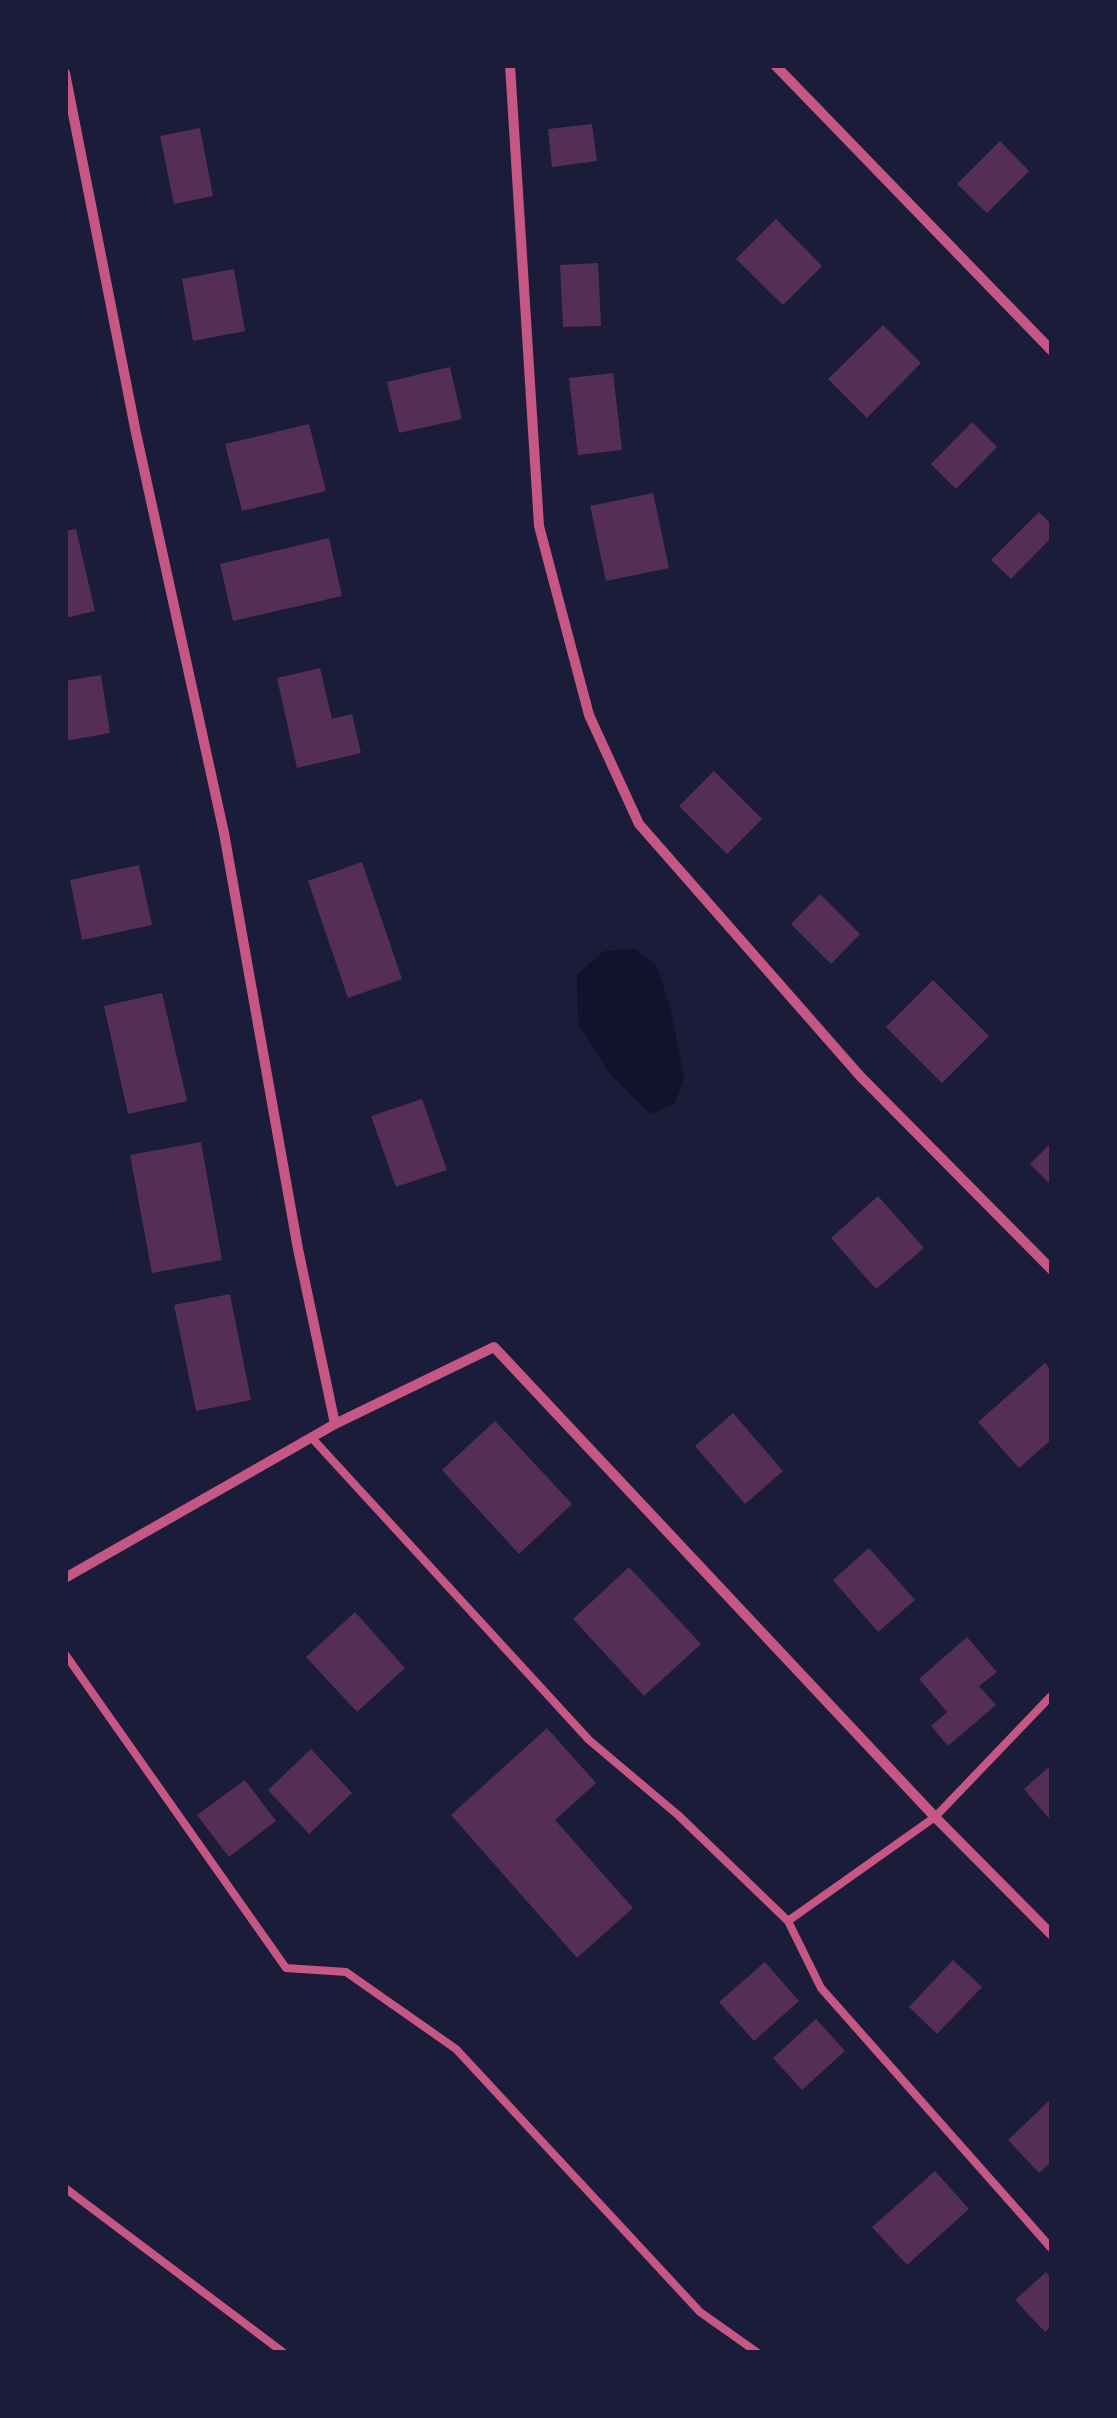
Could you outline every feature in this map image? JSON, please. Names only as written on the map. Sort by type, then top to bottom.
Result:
[{"type":"street","points":[[510,65],[539,526],[590,715],[639,824],[860,1076],[1052,1270]]},
{"type":"street","points":[[775,65],[1052,351]]},
{"type":"street","points":[[65,73],[136,434],[224,833],[298,1249],[335,1424]]},
{"type":"street","points":[[65,1578],[335,1424],[494,1347],[1052,1935]]},
{"type":"lane","points":[[311,1437],[589,1740],[678,1815],[788,1922],[820,1988],[1052,2249]]},
{"type":"lane","points":[[65,1654],[286,1968],[346,1972],[456,2049],[700,2312],[758,2353]]},
{"type":"lane","points":[[788,1922],[935,1816],[1052,1695]]},
{"type":"lane","points":[[65,2188],[284,2353]]},
{"type":"shaded area","points":[[635,949],[657,966],[684,1076],[675,1104],[650,1114],[609,1072],[578,1023],[577,975],[604,951]]},
{"type":"building","points":[[592,124],[597,161],[552,167],[548,129]]},
{"type":"building","points":[[200,128],[213,196],[174,204],[160,136]]},
{"type":"building","points":[[1000,141],[1029,171],[987,213],[957,184]]},
{"type":"building","points":[[776,219],[822,266],[783,305],[736,259]]},
{"type":"building","points":[[598,263],[601,326],[563,327],[560,265]]},
{"type":"building","points":[[234,269],[245,331],[193,341],[182,279]]},
{"type":"building","points":[[883,325],[921,363],[867,418],[828,379]]},
{"type":"building","points":[[450,367],[462,419],[399,433],[387,382]]},
{"type":"building","points":[[613,373],[622,450],[578,455],[569,378]]},
{"type":"building","points":[[972,422],[997,447],[956,489],[931,464]]},
{"type":"building","points":[[309,424],[326,491],[242,511],[225,444]]},
{"type":"building","points":[[653,493],[669,568],[606,581],[590,506]]},
{"type":"building","points":[[1039,512],[1052,525],[1052,537],[1011,579],[991,560]]},
{"type":"building","points":[[76,529],[95,611],[65,618],[65,531]]},
{"type":"building","points":[[329,538],[342,596],[233,621],[220,564]]},
{"type":"building","points":[[320,668],[332,719],[352,714],[361,753],[297,768],[277,678]]},
{"type":"building","points":[[101,675],[110,733],[65,741],[65,681]]},
{"type":"building","points":[[714,771],[762,819],[727,854],[679,806]]},
{"type":"building","points":[[362,862],[402,979],[348,998],[308,881]]},
{"type":"building","points":[[139,865],[152,925],[82,940],[70,880]]},
{"type":"building","points":[[820,894],[860,934],[831,964],[791,924]]},
{"type":"building","points":[[933,980],[989,1036],[942,1083],[886,1027]]},
{"type":"building","points":[[162,993],[187,1101],[128,1114],[104,1006]]},
{"type":"building","points":[[422,1099],[447,1170],[396,1187],[371,1116]]},
{"type":"building","points":[[201,1142],[222,1260],[152,1273],[130,1155]]},
{"type":"building","points":[[1052,1142],[1052,1186],[1030,1164]]},
{"type":"building","points":[[878,1196],[924,1248],[876,1289],[831,1238]]},
{"type":"building","points":[[230,1294],[251,1400],[196,1411],[174,1305]]},
{"type":"building","points":[[1045,1363],[1052,1371],[1052,1439],[1019,1468],[978,1422]]},
{"type":"building","points":[[733,1413],[783,1471],[745,1504],[695,1446]]},
{"type":"building","points":[[495,1421],[572,1504],[519,1554],[442,1470]]},
{"type":"building","points":[[869,1548],[915,1600],[878,1632],[833,1580]]},
{"type":"building","points":[[629,1567],[701,1644],[644,1696],[573,1619]]},
{"type":"building","points":[[355,1612],[405,1668],[357,1712],[306,1657]]},
{"type":"building","points":[[967,1637],[997,1672],[979,1686],[996,1705],[948,1746],[931,1726],[947,1712],[919,1679]]},
{"type":"building","points":[[547,1728],[596,1783],[555,1820],[633,1908],[577,1958],[451,1815]]},
{"type":"building","points":[[311,1749],[352,1793],[309,1834],[268,1790]]},
{"type":"building","points":[[1052,1764],[1052,1822],[1024,1789]]},
{"type":"building","points":[[245,1780],[276,1821],[229,1857],[197,1815]]},
{"type":"building","points":[[953,1960],[982,1987],[937,2034],[909,2007]]},
{"type":"building","points":[[765,1962],[799,2001],[754,2041],[719,2002]]},
{"type":"building","points":[[816,2019],[845,2051],[802,2090],[773,2058]]},
{"type":"building","points":[[1052,2098],[1052,2161],[1039,2173],[1008,2140]]},
{"type":"building","points":[[935,2171],[969,2209],[907,2265],[872,2227]]},
{"type":"building","points":[[1046,2272],[1052,2280],[1052,2326],[1045,2332],[1015,2300]]}]
